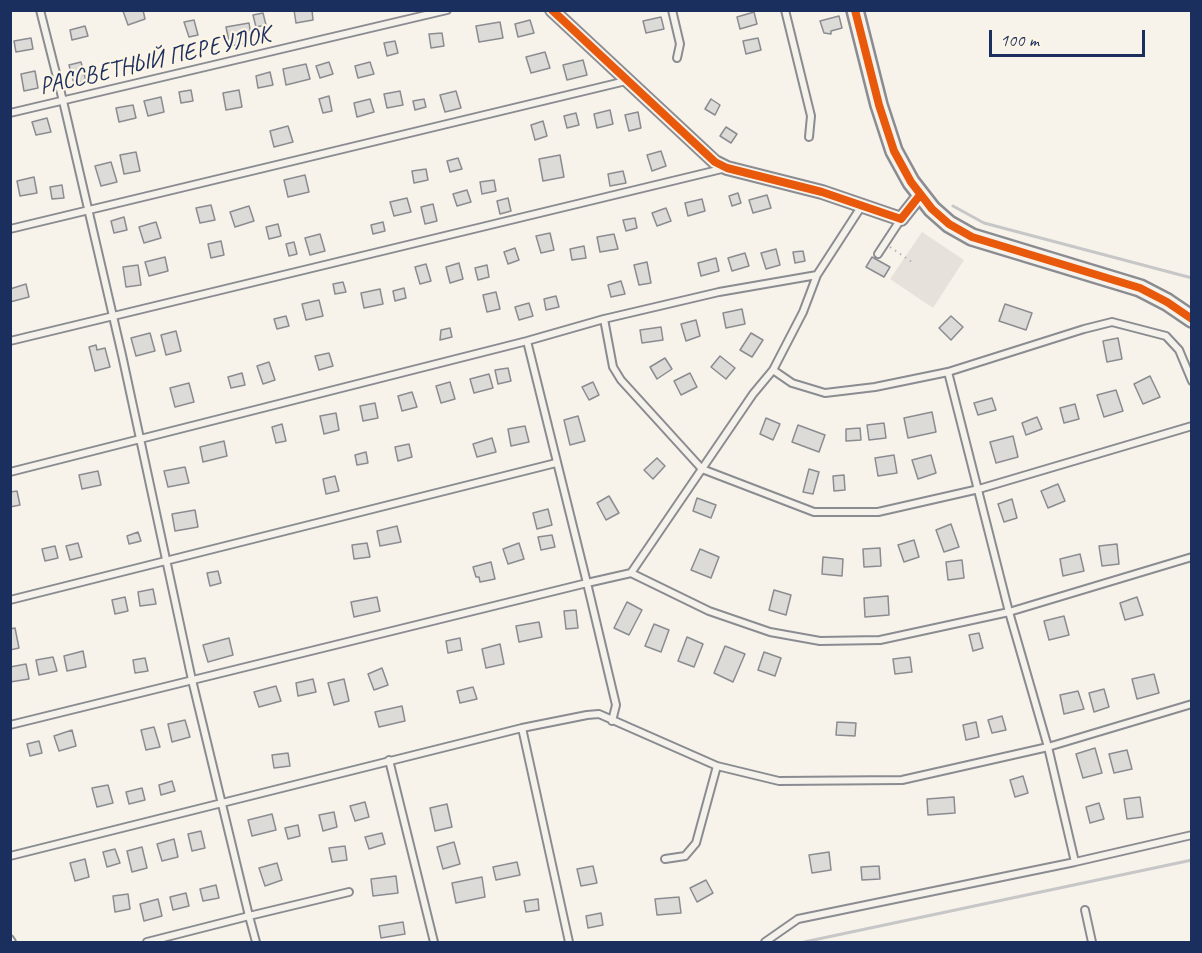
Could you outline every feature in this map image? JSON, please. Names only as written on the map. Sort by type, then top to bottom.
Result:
[{"type":"street","points":[[552,10],[626,81],[716,162],[727,168],[822,192],[901,219],[920,195]]},
{"type":"street","points":[[855,10],[879,105],[894,151],[920,195],[950,224],[972,237],[1140,288],[1167,302],[1191,319]]},
{"type":"lane","points":[[40,10],[140,438],[192,680],[256,942]]},
{"type":"lane","name":"РАССВЕТНЫЙ ПЕРЕУЛОК","points":[[10,113],[447,10]]},
{"type":"lane","points":[[672,10],[680,44],[677,58]]},
{"type":"lane","points":[[785,10],[811,116],[809,137]]},
{"type":"lane","points":[[10,229],[626,81]]},
{"type":"lane","points":[[10,341],[727,168]]},
{"type":"lane","points":[[631,573],[773,370],[803,312],[817,275],[861,207]]},
{"type":"lane","points":[[878,254],[901,219]]},
{"type":"lane","points":[[10,471],[527,341],[604,319],[719,292],[817,275]]},
{"type":"lane","points":[[604,319],[613,367],[621,380],[702,469],[814,512],[878,512],[979,489],[1191,426]]},
{"type":"lane","points":[[773,370],[792,383],[825,393],[875,387],[948,372],[1112,322],[1166,336],[1179,350],[1191,381]]},
{"type":"lane","points":[[527,341],[616,705],[612,721]]},
{"type":"lane","points":[[948,372],[1009,612],[1048,747],[1075,862]]},
{"type":"lane","points":[[10,600],[165,559],[556,463]]},
{"type":"lane","points":[[10,725],[631,573],[709,611],[770,632],[820,641],[880,640],[1009,612],[1191,557]]},
{"type":"lane","points":[[10,856],[389,760],[522,728],[599,714],[717,766],[779,781],[902,780],[1048,747],[1191,704]]},
{"type":"lane","points":[[522,728],[569,942]]},
{"type":"lane","points":[[389,760],[434,942]]},
{"type":"lane","points":[[665,859],[685,856],[696,843],[717,766]]},
{"type":"lane","points":[[765,942],[798,919],[1075,862],[1191,835]]},
{"type":"lane","points":[[147,942],[350,892]]},
{"type":"lane","points":[[1085,910],[1092,942]]},
{"type":"path","points":[[885,244],[912,262]]},
{"type":"shaded area","points":[[922,232],[964,260],[933,308],[890,279]]},
{"type":"building","points":[[143,10],[145,19],[128,25],[123,11]]},
{"type":"building","points":[[294,10],[312,10],[313,20],[296,23]]},
{"type":"building","points":[[754,12],[757,24],[740,29],[737,17]]},
{"type":"building","points":[[263,13],[266,25],[256,27],[253,15]]},
{"type":"building","points":[[839,16],[842,28],[831,31],[831,34],[824,33],[820,21]]},
{"type":"building","points":[[661,17],[664,29],[646,33],[643,21]]},
{"type":"building","points":[[194,20],[198,35],[189,37],[184,22]]},
{"type":"building","points":[[530,20],[534,33],[518,37],[515,24]]},
{"type":"building","points":[[500,22],[503,38],[479,42],[476,26]]},
{"type":"building","points":[[249,23],[252,42],[230,46],[226,27]]},
{"type":"building","points":[[85,26],[88,36],[72,40],[70,30]]},
{"type":"building","points":[[442,33],[444,46],[431,48],[429,34]]},
{"type":"building","points":[[31,38],[33,49],[16,52],[14,41]]},
{"type":"building","points":[[758,38],[761,50],[746,54],[743,41]]},
{"type":"building","points":[[395,41],[398,53],[387,56],[384,43]]},
{"type":"building","points":[[545,52],[550,68],[531,73],[526,57]]},
{"type":"building","points":[[583,60],[587,75],[567,80],[563,65]]},
{"type":"building","points":[[81,62],[86,81],[74,84],[69,65]]},
{"type":"building","points":[[329,62],[333,74],[320,78],[316,66]]},
{"type":"building","points":[[370,62],[374,74],[358,78],[355,66]]},
{"type":"building","points":[[306,64],[310,79],[286,85],[283,69]]},
{"type":"building","points":[[35,71],[38,88],[24,91],[21,74]]},
{"type":"building","points":[[270,72],[273,85],[258,88],[256,76]]},
{"type":"building","points":[[191,90],[193,101],[181,103],[179,92]]},
{"type":"building","points":[[239,90],[242,107],[226,110],[223,93]]},
{"type":"building","points":[[400,91],[403,105],[387,108],[384,94]]},
{"type":"building","points":[[456,91],[461,108],[445,112],[440,95]]},
{"type":"building","points":[[329,96],[332,111],[323,113],[319,99]]},
{"type":"building","points":[[161,97],[164,112],[148,116],[144,101]]},
{"type":"building","points":[[370,99],[374,112],[357,117],[354,103]]},
{"type":"building","points":[[424,99],[426,107],[415,110],[413,101]]},
{"type":"building","points":[[711,99],[720,105],[715,115],[705,109]]},
{"type":"building","points":[[133,105],[136,118],[119,122],[116,108]]},
{"type":"building","points":[[610,110],[613,124],[597,128],[594,114]]},
{"type":"building","points":[[638,112],[641,128],[629,131],[625,115]]},
{"type":"building","points":[[576,113],[579,125],[567,128],[564,116]]},
{"type":"building","points":[[47,118],[51,132],[36,135],[32,122]]},
{"type":"building","points":[[543,121],[547,136],[535,140],[531,125]]},
{"type":"building","points":[[288,126],[293,142],[274,147],[270,131]]},
{"type":"building","points":[[726,127],[737,134],[731,143],[720,136]]},
{"type":"building","points":[[661,151],[666,166],[652,171],[647,155]]},
{"type":"building","points":[[136,152],[140,171],[124,174],[120,155]]},
{"type":"building","points":[[560,155],[564,177],[543,181],[539,159]]},
{"type":"building","points":[[458,158],[462,169],[450,172],[447,161]]},
{"type":"building","points":[[111,162],[117,182],[101,186],[95,166]]},
{"type":"building","points":[[426,169],[428,180],[414,183],[412,171]]},
{"type":"building","points":[[623,171],[626,183],[610,186],[608,174]]},
{"type":"building","points":[[305,175],[309,192],[288,197],[284,180]]},
{"type":"building","points":[[34,177],[37,193],[20,196],[17,181]]},
{"type":"building","points":[[494,180],[496,191],[482,194],[480,182]]},
{"type":"building","points":[[62,185],[64,198],[52,199],[50,187]]},
{"type":"building","points":[[467,190],[471,202],[457,206],[453,194]]},
{"type":"building","points":[[738,193],[741,203],[732,206],[729,196]]},
{"type":"building","points":[[767,195],[771,208],[753,213],[749,200]]},
{"type":"building","points":[[407,198],[411,212],[394,216],[390,202]]},
{"type":"building","points":[[508,198],[511,211],[500,214],[497,201]]},
{"type":"building","points":[[702,199],[705,211],[688,216],[685,203]]},
{"type":"building","points":[[433,204],[437,221],[425,224],[421,207]]},
{"type":"building","points":[[211,205],[215,220],[200,223],[196,208]]},
{"type":"building","points":[[249,206],[254,221],[235,227],[230,212]]},
{"type":"building","points":[[666,208],[671,221],[657,226],[652,213]]},
{"type":"building","points":[[124,217],[127,230],[114,233],[111,221]]},
{"type":"building","points":[[635,218],[637,228],[626,231],[623,220]]},
{"type":"building","points":[[156,222],[161,238],[144,243],[139,227]]},
{"type":"building","points":[[383,222],[385,231],[373,234],[371,225]]},
{"type":"building","points":[[278,224],[281,236],[269,239],[266,227]]},
{"type":"building","points":[[550,233],[554,250],[541,253],[536,236]]},
{"type":"building","points":[[320,234],[325,251],[310,255],[305,238]]},
{"type":"building","points":[[614,234],[618,249],[600,252],[597,237]]},
{"type":"building","points":[[221,241],[224,255],[211,258],[208,244]]},
{"type":"building","points":[[294,242],[297,254],[289,256],[286,244]]},
{"type":"building","points":[[584,246],[586,258],[572,260],[570,249]]},
{"type":"building","points":[[515,248],[519,260],[508,264],[504,252]]},
{"type":"building","points":[[776,249],[780,265],[766,269],[761,253]]},
{"type":"building","points":[[803,251],[805,261],[795,263],[793,252]]},
{"type":"building","points":[[745,253],[749,266],[732,271],[728,258]]},
{"type":"building","points":[[165,257],[168,271],[149,276],[145,262]]},
{"type":"building","points":[[872,257],[890,267],[884,277],[866,267]]},
{"type":"building","points":[[716,258],[719,271],[701,276],[698,263]]},
{"type":"building","points":[[647,262],[651,283],[639,285],[634,265]]},
{"type":"building","points":[[459,263],[463,279],[450,283],[446,267]]},
{"type":"building","points":[[426,264],[431,281],[420,284],[415,267]]},
{"type":"building","points":[[138,265],[141,285],[126,287],[123,267]]},
{"type":"building","points":[[487,265],[489,277],[478,280],[475,268]]},
{"type":"building","points":[[621,281],[625,294],[611,297],[608,285]]},
{"type":"building","points":[[343,282],[346,292],[335,294],[333,284]]},
{"type":"building","points":[[26,284],[29,297],[10,302],[10,289]]},
{"type":"building","points":[[404,288],[406,298],[395,301],[393,291]]},
{"type":"building","points":[[380,289],[383,304],[364,308],[361,293]]},
{"type":"building","points":[[496,292],[500,309],[487,312],[483,295]]},
{"type":"building","points":[[556,296],[559,307],[546,310],[544,299]]},
{"type":"building","points":[[319,300],[323,316],[306,320],[302,304]]},
{"type":"building","points":[[529,303],[533,316],[519,320],[515,307]]},
{"type":"building","points":[[1005,304],[1032,313],[1026,330],[999,321]]},
{"type":"building","points":[[742,309],[745,324],[726,328],[723,313]]},
{"type":"building","points":[[286,316],[289,326],[277,329],[274,319]]},
{"type":"building","points":[[951,316],[963,327],[951,340],[939,328]]},
{"type":"building","points":[[696,320],[700,336],[686,341],[681,324]]},
{"type":"building","points":[[661,327],[663,340],[642,343],[640,330]]},
{"type":"building","points":[[450,328],[452,337],[440,340],[441,330]]},
{"type":"building","points":[[176,331],[181,351],[166,355],[161,335]]},
{"type":"building","points":[[150,333],[155,351],[136,356],[131,338]]},
{"type":"building","points":[[751,333],[763,340],[752,357],[740,350]]},
{"type":"building","points":[[1118,338],[1122,359],[1107,362],[1103,341]]},
{"type":"building","points":[[96,345],[97,350],[105,348],[110,367],[95,371],[89,347]]},
{"type":"building","points":[[329,353],[333,366],[319,370],[315,356]]},
{"type":"building","points":[[720,356],[735,368],[726,379],[711,367]]},
{"type":"building","points":[[665,358],[672,369],[657,379],[650,367]]},
{"type":"building","points":[[269,362],[275,380],[263,384],[257,366]]},
{"type":"building","points":[[508,368],[511,381],[498,384],[495,370]]},
{"type":"building","points":[[242,373],[245,385],[231,388],[228,377]]},
{"type":"building","points":[[690,373],[697,387],[681,395],[674,381]]},
{"type":"building","points":[[489,374],[493,388],[474,393],[470,379]]},
{"type":"building","points":[[1150,376],[1160,397],[1143,404],[1134,384]]},
{"type":"building","points":[[450,382],[455,399],[441,403],[436,386]]},
{"type":"building","points":[[593,382],[599,395],[589,400],[582,387]]},
{"type":"building","points":[[189,383],[194,402],[175,407],[170,388]]},
{"type":"building","points":[[1116,390],[1123,411],[1104,417],[1097,395]]},
{"type":"building","points":[[412,392],[417,407],[402,411],[398,396]]},
{"type":"building","points":[[992,398],[996,410],[978,415],[974,403]]},
{"type":"building","points":[[375,403],[378,418],[363,421],[360,406]]},
{"type":"building","points":[[1075,404],[1079,419],[1064,423],[1060,408]]},
{"type":"building","points":[[932,412],[936,432],[908,438],[904,418]]},
{"type":"building","points":[[336,413],[339,430],[324,434],[320,416]]},
{"type":"building","points":[[578,416],[585,441],[570,445],[564,420]]},
{"type":"building","points":[[1037,417],[1042,429],[1026,435],[1022,423]]},
{"type":"building","points":[[766,418],[780,424],[773,440],[760,434]]},
{"type":"building","points":[[884,423],[886,438],[869,440],[867,425]]},
{"type":"building","points":[[282,424],[286,441],[276,443],[272,427]]},
{"type":"building","points":[[798,425],[825,435],[819,452],[792,442]]},
{"type":"building","points":[[525,426],[529,442],[511,446],[508,429]]},
{"type":"building","points":[[860,428],[861,440],[846,441],[846,429]]},
{"type":"building","points":[[1013,436],[1018,457],[996,463],[990,442]]},
{"type":"building","points":[[492,438],[496,452],[477,457],[473,444]]},
{"type":"building","points":[[224,441],[227,456],[203,462],[200,447]]},
{"type":"building","points":[[409,444],[412,457],[398,461],[395,447]]},
{"type":"building","points":[[366,452],[368,463],[357,465],[355,455]]},
{"type":"building","points":[[894,455],[897,473],[878,476],[875,458]]},
{"type":"building","points":[[931,455],[936,473],[918,479],[912,460]]},
{"type":"building","points":[[657,458],[665,466],[653,479],[644,470]]},
{"type":"building","points":[[185,467],[189,483],[168,487],[164,471]]},
{"type":"building","points":[[809,469],[819,472],[813,494],[803,492]]},
{"type":"building","points":[[98,471],[101,485],[82,489],[79,475]]},
{"type":"building","points":[[844,475],[845,490],[834,491],[833,476]]},
{"type":"building","points":[[335,476],[339,491],[326,494],[323,479]]},
{"type":"building","points":[[1058,484],[1065,501],[1048,508],[1041,491]]},
{"type":"building","points":[[17,491],[20,505],[10,507],[10,492]]},
{"type":"building","points":[[609,496],[619,513],[606,520],[597,503]]},
{"type":"building","points":[[697,498],[716,505],[711,518],[693,511]]},
{"type":"building","points":[[1012,499],[1017,518],[1004,522],[998,504]]},
{"type":"building","points":[[548,509],[552,525],[537,529],[533,513]]},
{"type":"building","points":[[195,510],[198,527],[175,531],[172,514]]},
{"type":"building","points":[[951,524],[959,547],[944,552],[936,530]]},
{"type":"building","points":[[397,526],[401,542],[380,546],[377,531]]},
{"type":"building","points":[[138,532],[141,541],[129,544],[127,536]]},
{"type":"building","points":[[552,535],[555,547],[541,550],[538,537]]},
{"type":"building","points":[[914,540],[919,557],[904,562],[898,545]]},
{"type":"building","points":[[78,543],[82,557],[70,560],[66,546]]},
{"type":"building","points":[[367,543],[370,557],[354,559],[352,545]]},
{"type":"building","points":[[519,543],[524,559],[508,564],[503,549]]},
{"type":"building","points":[[1117,544],[1119,564],[1102,566],[1099,546]]},
{"type":"building","points":[[55,546],[58,558],[45,561],[42,549]]},
{"type":"building","points":[[880,548],[881,566],[864,567],[863,549]]},
{"type":"building","points":[[700,549],[719,557],[711,578],[691,570]]},
{"type":"building","points":[[1080,554],[1084,571],[1063,576],[1060,559]]},
{"type":"building","points":[[823,557],[843,559],[842,576],[822,574]]},
{"type":"building","points":[[962,560],[964,578],[948,580],[946,562]]},
{"type":"building","points":[[491,562],[495,579],[480,582],[473,567]]},
{"type":"building","points":[[218,571],[221,583],[210,586],[207,573]]},
{"type":"building","points":[[153,589],[156,604],[140,606],[138,592]]},
{"type":"building","points":[[774,590],[791,595],[786,615],[769,610]]},
{"type":"building","points":[[888,596],[889,615],[865,617],[864,598]]},
{"type":"building","points":[[125,597],[128,611],[115,614],[112,600]]},
{"type":"building","points":[[377,597],[380,611],[354,617],[351,602]]},
{"type":"building","points":[[1137,597],[1143,615],[1125,620],[1120,603]]},
{"type":"building","points":[[627,602],[642,610],[629,635],[614,628]]},
{"type":"building","points":[[576,610],[578,628],[566,629],[564,611]]},
{"type":"building","points":[[1064,616],[1069,635],[1049,640],[1044,621]]},
{"type":"building","points":[[539,622],[542,637],[519,642],[516,626]]},
{"type":"building","points":[[654,624],[669,630],[661,652],[645,646]]},
{"type":"building","points":[[15,628],[19,648],[10,650],[10,629]]},
{"type":"building","points":[[979,633],[983,648],[973,651],[969,635]]},
{"type":"building","points":[[687,637],[703,644],[694,667],[678,661]]},
{"type":"building","points":[[229,638],[233,655],[208,662],[203,645]]},
{"type":"building","points":[[460,638],[462,650],[448,653],[446,641]]},
{"type":"building","points":[[500,644],[504,664],[486,668],[482,649]]},
{"type":"building","points":[[725,646],[745,654],[733,682],[714,673]]},
{"type":"building","points":[[83,651],[86,667],[67,671],[64,656]]},
{"type":"building","points":[[764,652],[781,658],[775,676],[758,670]]},
{"type":"building","points":[[53,657],[57,671],[39,675],[36,660]]},
{"type":"building","points":[[910,657],[912,672],[895,674],[893,659]]},
{"type":"building","points":[[145,658],[148,671],[135,673],[133,660]]},
{"type":"building","points":[[26,664],[29,679],[10,682],[10,667]]},
{"type":"building","points":[[382,668],[388,685],[374,690],[368,674]]},
{"type":"building","points":[[1154,674],[1159,693],[1137,699],[1132,679]]},
{"type":"building","points":[[313,679],[316,692],[298,696],[296,683]]},
{"type":"building","points":[[344,679],[349,701],[334,705],[328,683]]},
{"type":"building","points":[[276,686],[281,701],[259,707],[254,692]]},
{"type":"building","points":[[473,687],[477,699],[460,703],[457,691]]},
{"type":"building","points":[[1104,689],[1109,707],[1094,712],[1089,693]]},
{"type":"building","points":[[1078,691],[1084,709],[1064,714],[1060,695]]},
{"type":"building","points":[[402,706],[405,721],[379,727],[375,712]]},
{"type":"building","points":[[1002,716],[1006,730],[992,733],[988,720]]},
{"type":"building","points":[[185,720],[190,737],[172,742],[168,724]]},
{"type":"building","points":[[837,722],[856,723],[855,736],[836,735]]},
{"type":"building","points":[[976,722],[979,737],[966,740],[963,725]]},
{"type":"building","points":[[154,727],[160,747],[146,750],[141,730]]},
{"type":"building","points":[[72,730],[76,746],[59,751],[54,736]]},
{"type":"building","points":[[39,741],[42,753],[30,756],[27,744]]},
{"type":"building","points":[[1095,748],[1102,773],[1083,778],[1076,754]]},
{"type":"building","points":[[1127,750],[1132,769],[1114,773],[1109,754]]},
{"type":"building","points":[[288,753],[290,766],[274,768],[272,755]]},
{"type":"building","points":[[1023,776],[1028,793],[1015,797],[1010,780]]},
{"type":"building","points":[[172,781],[175,791],[161,795],[159,785]]},
{"type":"building","points":[[108,785],[113,803],[97,807],[92,788]]},
{"type":"building","points":[[142,788],[145,800],[129,804],[126,792]]},
{"type":"building","points":[[954,797],[955,813],[928,815],[927,799]]},
{"type":"building","points":[[1140,797],[1143,817],[1127,819],[1124,799]]},
{"type":"building","points":[[365,802],[369,817],[355,821],[350,806]]},
{"type":"building","points":[[1099,803],[1104,819],[1090,823],[1086,807]]},
{"type":"building","points":[[447,804],[452,827],[435,831],[430,808]]},
{"type":"building","points":[[334,812],[337,827],[323,831],[319,815]]},
{"type":"building","points":[[272,814],[276,830],[252,836],[248,820]]},
{"type":"building","points":[[298,825],[300,836],[288,839],[285,828]]},
{"type":"building","points":[[201,831],[205,848],[192,851],[188,834]]},
{"type":"building","points":[[382,833],[385,844],[369,849],[365,837]]},
{"type":"building","points":[[174,839],[178,857],[162,861],[157,844]]},
{"type":"building","points":[[454,842],[460,864],[443,869],[437,847]]},
{"type":"building","points":[[345,846],[347,860],[332,862],[329,848]]},
{"type":"building","points":[[142,847],[147,868],[132,872],[127,851]]},
{"type":"building","points":[[115,849],[120,863],[107,867],[103,852]]},
{"type":"building","points":[[829,852],[831,870],[812,873],[809,855]]},
{"type":"building","points":[[85,859],[89,877],[75,881],[70,863]]},
{"type":"building","points":[[517,862],[520,875],[496,880],[493,867]]},
{"type":"building","points":[[277,863],[282,880],[265,886],[259,868]]},
{"type":"building","points":[[593,866],[597,883],[581,886],[577,869]]},
{"type":"building","points":[[879,866],[880,879],[862,880],[861,867]]},
{"type":"building","points":[[396,876],[398,893],[373,896],[371,879]]},
{"type":"building","points":[[482,877],[485,897],[456,903],[452,883]]},
{"type":"building","points":[[706,880],[713,893],[697,902],[690,888]]},
{"type":"building","points":[[216,885],[219,898],[203,901],[200,889]]},
{"type":"building","points":[[186,893],[189,906],[173,910],[170,897]]},
{"type":"building","points":[[128,894],[130,909],[115,912],[113,896]]},
{"type":"building","points":[[679,897],[681,913],[657,915],[655,899]]},
{"type":"building","points":[[158,899],[162,916],[144,921],[140,904]]},
{"type":"building","points":[[538,899],[539,910],[526,912],[524,901]]},
{"type":"building","points":[[601,913],[603,925],[588,928],[586,916]]},
{"type":"building","points":[[403,922],[405,934],[381,938],[379,926]]},
{"type":"waterway","points":[[953,206],[984,223],[1192,278]]},
{"type":"waterway","points":[[804,942],[1192,860]]},
{"type":"cycle path","points":[[552,10],[715,162],[727,168],[822,192],[901,219],[920,195]]},
{"type":"cycle path","points":[[855,10],[879,105],[894,151],[911,182],[932,209],[949,224],[972,237],[1140,288],[1167,302],[1192,319]]}]
